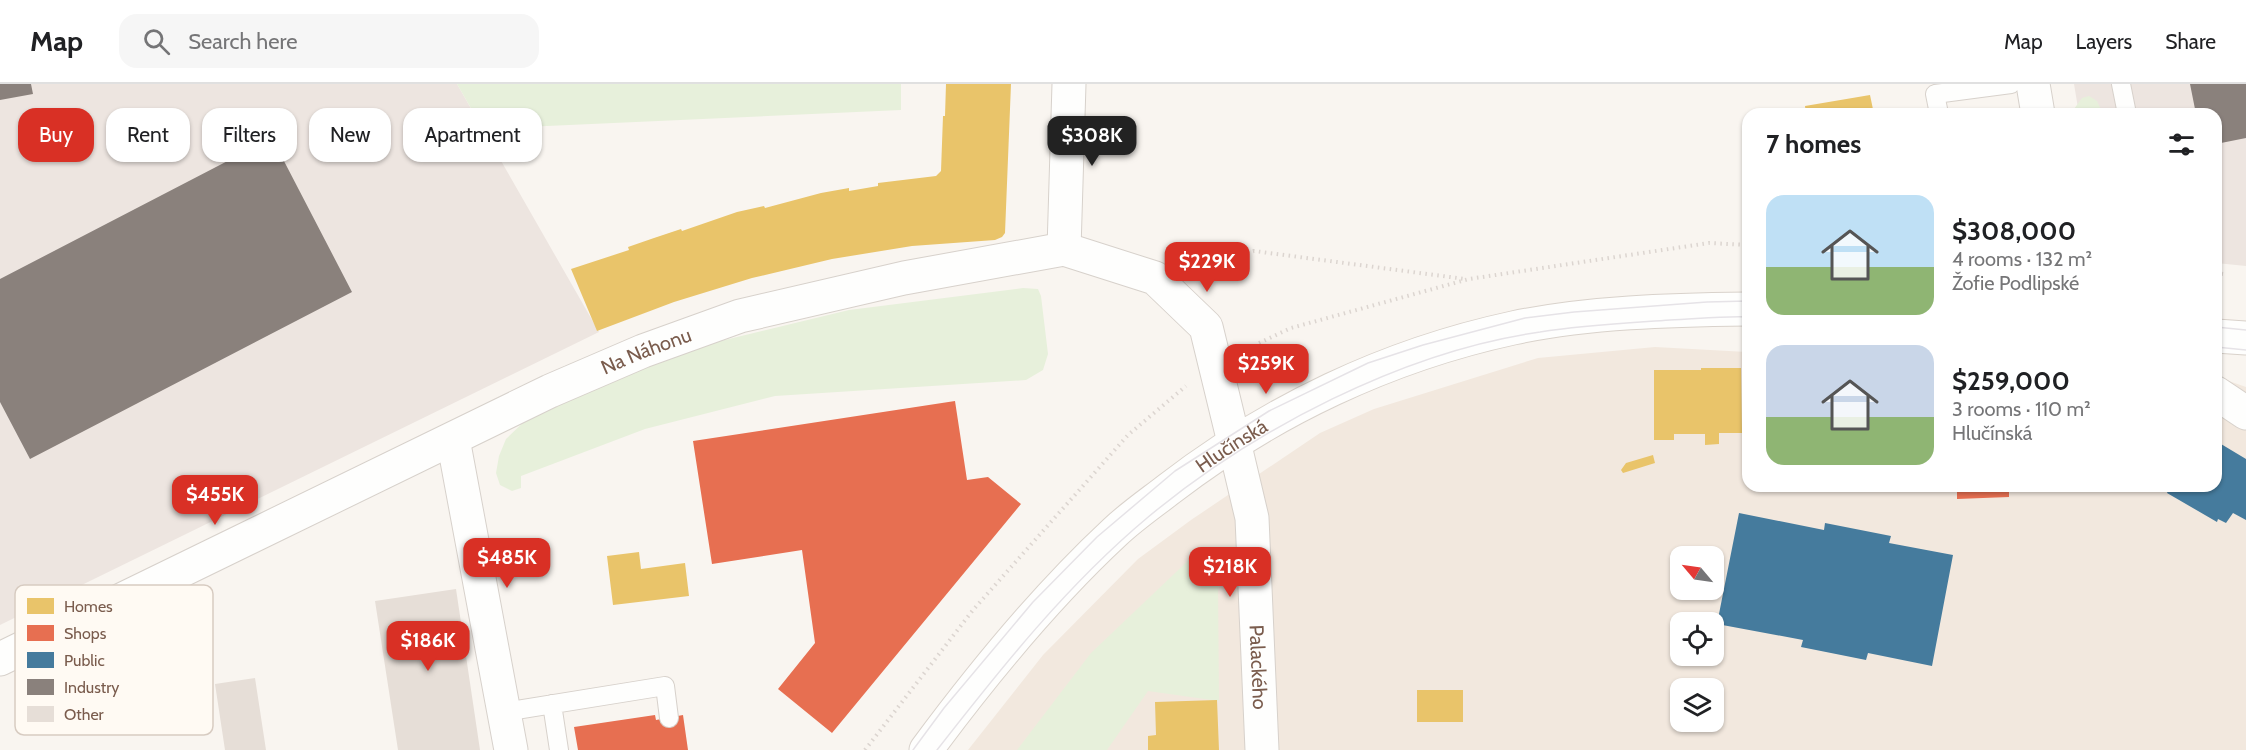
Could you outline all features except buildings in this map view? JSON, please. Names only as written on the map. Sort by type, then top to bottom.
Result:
[{"type":"street","points":[[1064,249],[1069,84]]},
{"type":"street","points":[[2033,84],[2037,108]]},
{"type":"street","name":"Na Náhonu","points":[[152,585],[550,391],[643,351],[740,316],[904,278],[1064,249],[1155,278],[1206,327],[1234,442]]},
{"type":"street","name":"Hlučínská","points":[[926,750],[966,696],[1027,623],[1115,531],[1185,476],[1257,428],[1344,383],[1381,368],[1422,353],[1512,328],[1605,316],[1742,309]]},
{"type":"street","points":[[2222,336],[2246,338]]},
{"type":"street","points":[[2222,397],[2246,413]]},
{"type":"street","points":[[453,439],[512,750]]},
{"type":"street","name":"Palackého","points":[[1234,442],[1252,518],[1262,750]]},
{"type":"street","name":"Na Náhonu","points":[[0,659],[15,652]]},
{"type":"lane","points":[[1938,108],[1935,94],[2011,84]]},
{"type":"lane","points":[[2121,84],[2126,108]]},
{"type":"lane","points":[[504,712],[665,686],[669,718]]},
{"type":"lane","points":[[552,704],[559,750]]},
{"type":"path","points":[[1259,343],[1291,328],[1469,279],[1709,243],[1742,245]]},
{"type":"path","points":[[1155,278],[1254,251],[1469,279]]},
{"type":"path","points":[[865,750],[973,610],[1058,514],[1128,435],[1191,382]]},
{"type":"shaded area","points":[[0,84],[457,84],[471,108],[403,108],[403,162],[502,162],[599,332],[82,585],[15,585],[15,618],[0,625]]},
{"type":"shaded area","points":[[2074,84],[2246,84],[2246,266],[2222,264],[2222,108],[2078,108]]},
{"type":"shaded area","points":[[1655,347],[1742,352],[1742,492],[2222,492],[2222,380],[2226,380],[2246,387],[2246,750],[968,750],[1043,655],[1138,559],[1191,520],[1320,433],[1374,409],[1538,358]]},
{"type":"green space","points":[[457,84],[901,84],[901,110],[542,126],[542,108],[471,108]]},
{"type":"green space","points":[[2089,96],[2097,101],[2100,108],[2075,108],[2082,98]]},
{"type":"green space","points":[[1023,288],[1038,289],[1041,296],[1048,354],[1043,370],[1026,380],[775,396],[645,429],[521,476],[521,488],[512,491],[500,485],[496,473],[499,456],[506,439],[530,416],[671,353],[849,310]]},
{"type":"green space","points":[[1211,554],[1218,583],[1219,701],[1148,691],[1107,750],[1017,750],[1091,653],[1194,555]]},
{"type":"tram line","points":[[913,750],[944,708],[1033,602],[1097,537],[1175,471],[1269,411],[1368,363],[1423,345],[1525,318],[1574,312],[1742,301]]},
{"type":"tram line","points":[[937,750],[1036,628],[1089,571],[1147,518],[1188,486],[1234,454],[1282,425],[1384,376],[1436,357],[1488,342],[1589,326],[1742,317]]},
{"type":"tram line","points":[[2222,328],[2246,330]]},
{"type":"tram line","points":[[2222,348],[2246,350]]}]
